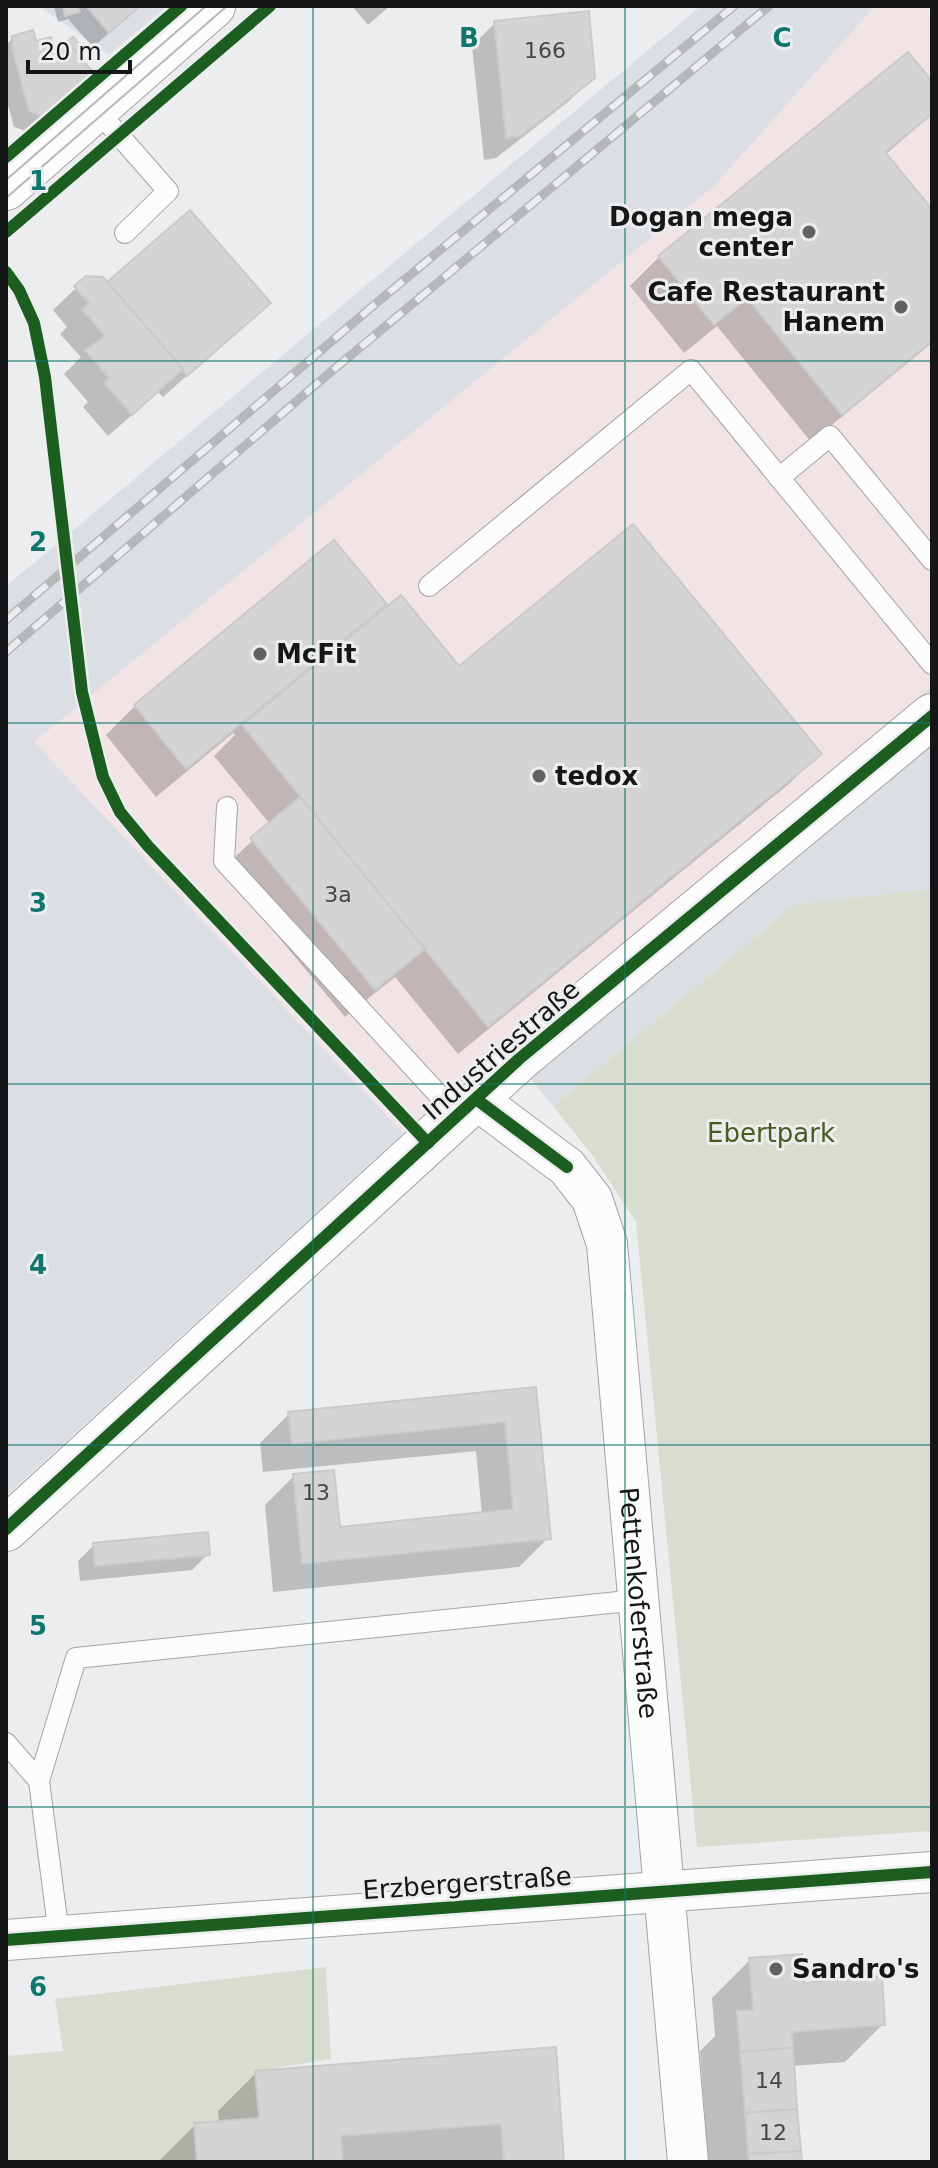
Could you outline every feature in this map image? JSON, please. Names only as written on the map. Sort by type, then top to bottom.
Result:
[{"type":"street","points":[[9,177],[96,109],[213,6]]},
{"type":"street","name":"Industriestraße","points":[[6,1529],[519,1059],[932,716]]},
{"type":"street","name":"Pettenkoferstraße","points":[[467,1108],[567,1167],[592,1199],[607,1244],[688,2162]]},
{"type":"street","name":"Erzbergerstraße","points":[[6,1940],[932,1872]]},
{"type":"lane","points":[[96,109],[168,191],[125,233]]},
{"type":"lane","points":[[429,586],[691,370],[932,664]]},
{"type":"lane","points":[[779,478],[830,436],[932,560]]},
{"type":"lane","points":[[227,807],[224,861],[467,1108]]},
{"type":"lane","points":[[59,1935],[39,1781],[76,1658],[638,1600]]},
{"type":"lane","points":[[6,1743],[39,1781]]},
{"type":"shaded area","points":[[39,6],[167,6],[109,55]]},
{"type":"shaded area","points":[[701,6],[875,6],[714,186],[34,742],[403,1133],[6,1496],[6,586]]},
{"type":"shaded area","points":[[875,6],[917,6],[932,10],[932,686],[502,1044],[403,1133],[34,742],[714,186]]},
{"type":"shaded area","points":[[932,686],[932,889],[795,904],[553,1106],[502,1044]]},
{"type":"green space","name":"Ebertpark","points":[[932,889],[932,1831],[697,1847],[636,1222],[593,1156],[553,1106],[795,904]]},
{"type":"green space","points":[[326,1967],[331,2059],[256,2071],[259,2118],[195,2123],[197,2162],[6,2162],[6,2056],[63,2051],[55,1999]]},
{"type":"building","points":[[63,6],[78,6],[80,12],[65,16]]},
{"type":"building","points":[[86,6],[140,6],[109,33]]},
{"type":"building","points":[[589,11],[595,78],[521,136],[506,138],[494,21]]},
{"type":"building","points":[[33,30],[36,41],[51,37],[57,58],[59,49],[67,42],[94,73],[43,117],[29,111],[12,48],[12,36]]},
{"type":"building","points":[[73,37],[82,47],[77,53],[67,42]]},
{"type":"building","name":"Dogan mega center","points":[[908,52],[932,81],[932,114],[885,152],[932,209],[932,341],[842,415],[747,298],[714,325],[658,256]]},
{"type":"building","points":[[190,210],[271,303],[187,376],[107,282]]},
{"type":"building","points":[[86,276],[103,277],[183,369],[132,415],[104,383],[109,378],[85,350],[105,336],[82,309],[89,303],[74,286]]},
{"type":"building","name":"tedox","points":[[633,524],[822,754],[488,1027],[242,725],[401,595],[459,666]]},
{"type":"building","name":"McFit","points":[[334,540],[387,604],[186,769],[134,705]]},
{"type":"building","points":[[300,797],[425,949],[375,990],[250,838]]},
{"type":"building","points":[[536,1387],[551,1539],[302,1564],[293,1474],[334,1470],[340,1527],[513,1509],[505,1422],[292,1444],[288,1412]]},
{"type":"building","points":[[208,1532],[210,1555],[95,1566],[93,1543]]},
{"type":"building","points":[[802,1954],[804,1983],[882,1976],[885,2025],[792,2032],[793,2048],[740,2052],[737,2011],[753,2010],[749,1958]]},
{"type":"building","points":[[556,2047],[564,2162],[504,2162],[501,2124],[341,2136],[343,2162],[197,2162],[194,2123],[259,2118],[255,2071]]},
{"type":"building","points":[[793,2048],[797,2109],[745,2113],[740,2052]]},
{"type":"building","points":[[797,2109],[801,2151],[748,2154],[745,2113]]},
{"type":"building","points":[[801,2151],[802,2162],[749,2162],[748,2154]]},
{"type":"tram line","points":[[6,180],[206,6]]},
{"type":"tram line","points":[[6,198],[227,6]]},
{"type":"railway","points":[[6,620],[374,305],[734,6]]},
{"type":"railway","points":[[6,652],[314,386],[769,6]]},
{"type":"cycle path","points":[[6,157],[181,6]]},
{"type":"cycle path","points":[[6,232],[270,6]]},
{"type":"cycle path","points":[[6,272],[19,290],[34,323],[45,377],[82,692],[103,777],[120,812],[148,846],[428,1143]]},
{"type":"cycle path","points":[[6,1529],[519,1059],[932,716]]},
{"type":"cycle path","points":[[476,1099],[567,1167]]},
{"type":"cycle path","points":[[6,1940],[932,1872]]},
{"type":"place","name":"Dogan mega center","points":[[809,232]]},
{"type":"place","name":"Cafe Restaurant Hanem","points":[[901,307]]},
{"type":"place","name":"McFit","points":[[260,654]]},
{"type":"place","name":"tedox","points":[[539,776]]},
{"type":"place","name":"Sandro's","points":[[776,1969]]}]
